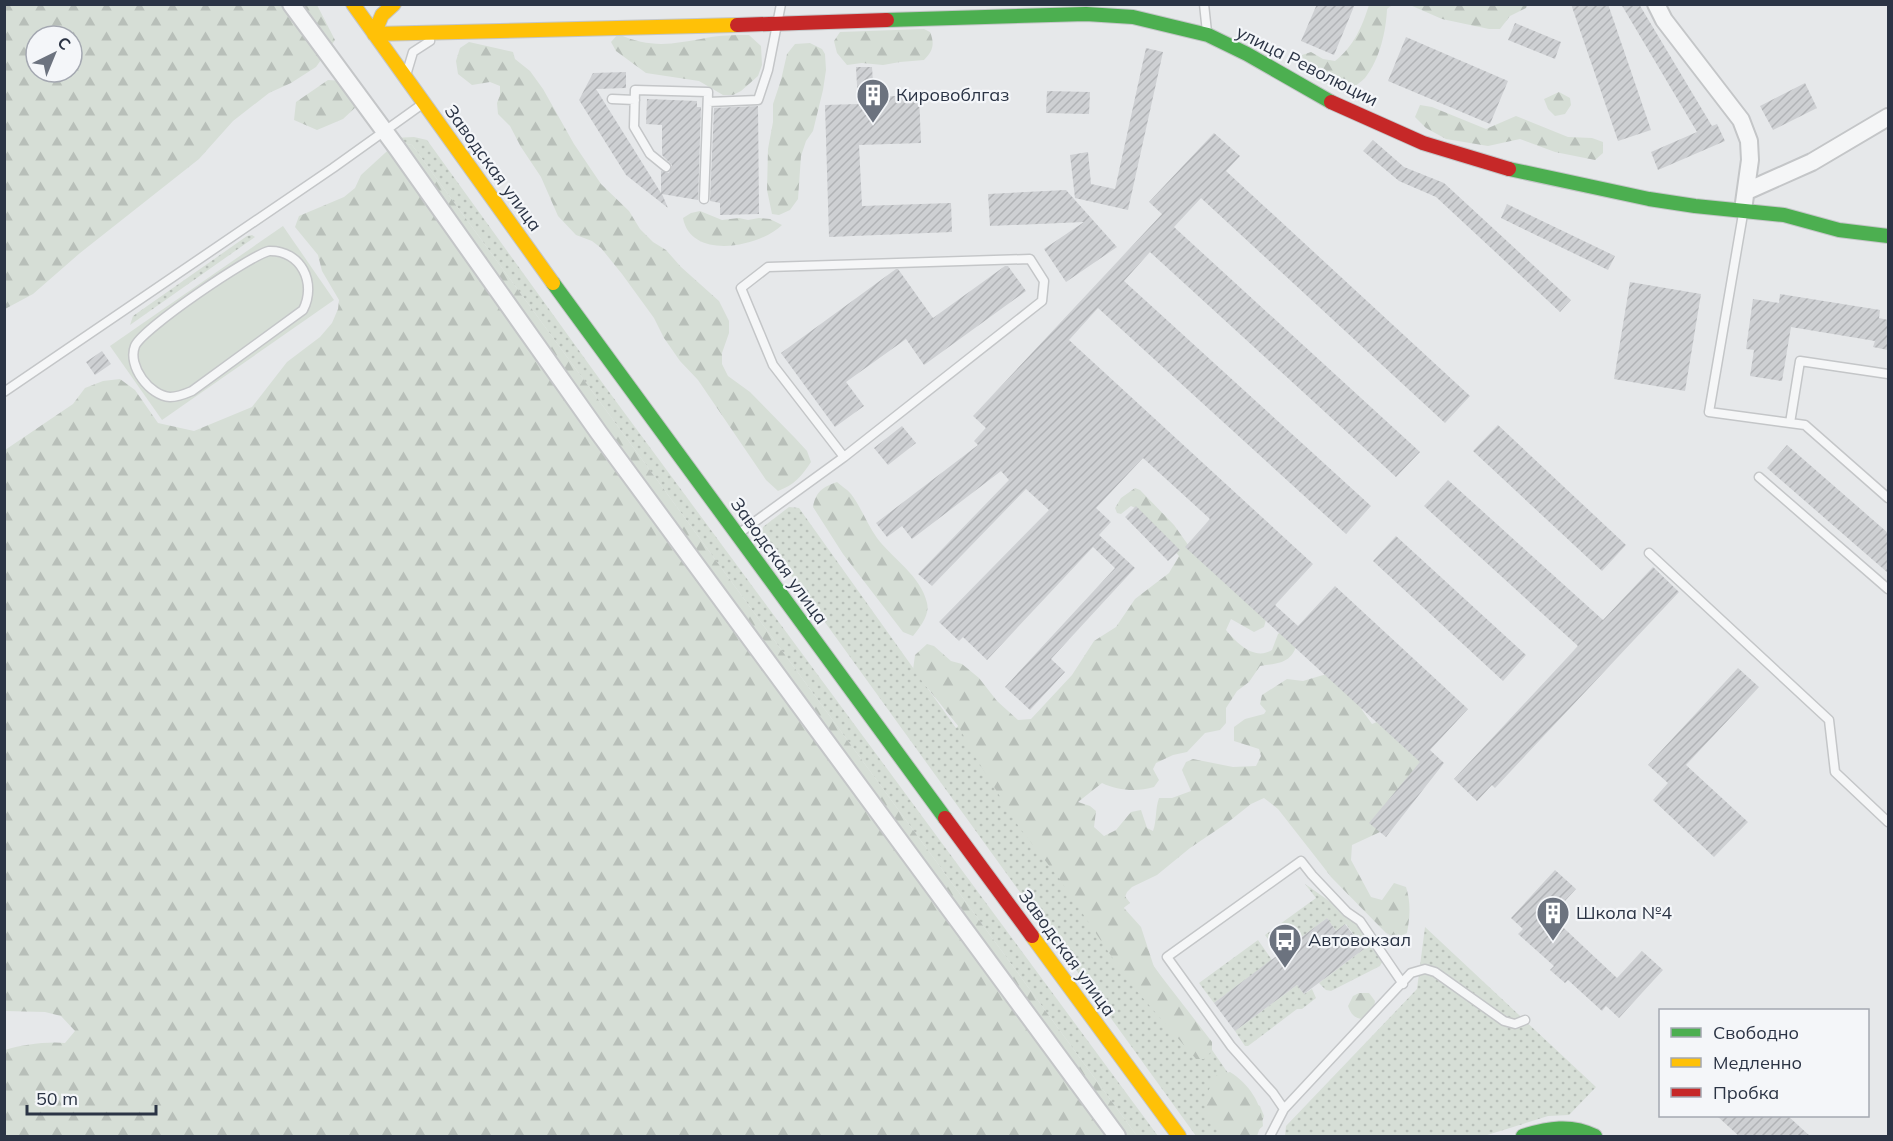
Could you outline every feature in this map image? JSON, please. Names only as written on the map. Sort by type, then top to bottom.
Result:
[{"type":"street","points":[[291,4],[599,433],[1117,1137]]},
{"type":"street","name":"Заводская улица","points":[[353,4],[574,311],[1179,1137]]},
{"type":"street","points":[[374,33],[382,15],[394,4]]},
{"type":"street","points":[[1656,4],[1664,20],[1741,120],[1749,141],[1747,191],[1743,210]]},
{"type":"street","name":"улица Революции","points":[[374,33],[447,33],[471,30],[777,23],[882,16],[1135,14],[1208,35],[1247,54],[1339,106],[1423,143],[1493,165],[1672,203],[1784,215],[1839,230],[1888,236]]},
{"type":"street","points":[[1747,191],[1812,162],[1888,117]]},
{"type":"street","points":[[1523,1137],[1557,1127],[1568,1132],[1587,1131],[1595,1137]]},
{"type":"lane","points":[[1204,4],[1208,35]]},
{"type":"lane","points":[[708,102],[758,100],[768,70],[781,5]]},
{"type":"lane","points":[[406,78],[413,52],[424,43],[447,33]]},
{"type":"lane","points":[[666,167],[650,154],[634,127],[635,90],[708,92],[704,199]]},
{"type":"lane","points":[[612,99],[635,100]]},
{"type":"lane","points":[[4,392],[424,103]]},
{"type":"lane","points":[[1743,210],[1709,412],[1805,425],[1888,498]]},
{"type":"lane","points":[[269,251],[284,253],[300,266],[307,277],[309,292],[303,310],[192,391],[170,397],[163,396],[148,386],[137,369],[134,355],[135,346],[144,334],[256,255],[269,251]]},
{"type":"lane","points":[[738,535],[844,457],[1042,301],[1044,281],[1030,259],[768,267],[741,288],[773,365],[844,457]]},
{"type":"lane","points":[[1790,423],[1800,361],[1888,374]]},
{"type":"lane","points":[[1759,477],[1888,589]]},
{"type":"lane","points":[[1649,553],[1828,720],[1835,772],[1888,822]]},
{"type":"lane","points":[[1284,1108],[1231,1046],[1167,957],[1301,861],[1340,905],[1360,921],[1403,984]]},
{"type":"lane","points":[[1270,1137],[1284,1108],[1411,973],[1425,969],[1435,972],[1504,1021],[1515,1024],[1525,1020]]},
{"type":"green space","points":[[5,5],[317,5],[335,40],[316,67],[291,83],[269,93],[233,121],[199,159],[80,253],[33,294],[5,309]]},
{"type":"green space","points":[[1369,5],[1392,5],[1387,9],[1384,35],[1378,54],[1365,78],[1350,90],[1319,80],[1307,71],[1302,55],[1311,52],[1323,59],[1335,61],[1356,36]]},
{"type":"green space","points":[[1410,5],[1527,5],[1526,8],[1510,16],[1500,29],[1489,29],[1442,19]]},
{"type":"green space","points":[[924,29],[930,32],[933,44],[924,60],[883,65],[862,63],[847,65],[837,53],[834,41],[840,32]]},
{"type":"green space","points":[[618,34],[641,42],[662,44],[717,36],[749,35],[761,46],[762,65],[758,76],[741,91],[733,95],[723,95],[699,81],[646,73],[616,51],[611,42]]},
{"type":"green space","points":[[469,42],[513,52],[515,59],[530,71],[543,89],[574,144],[601,184],[629,211],[640,229],[653,242],[666,250],[681,267],[719,301],[729,321],[729,333],[722,353],[722,364],[728,376],[750,392],[807,451],[811,462],[793,483],[778,491],[766,480],[698,380],[680,361],[654,318],[622,274],[601,248],[592,241],[576,235],[558,216],[541,177],[510,126],[498,114],[500,86],[490,82],[472,85],[458,74],[456,61],[460,48]]},
{"type":"green space","points":[[810,43],[822,49],[825,54],[826,70],[823,90],[813,131],[806,141],[801,156],[798,199],[790,210],[779,215],[772,214],[767,190],[768,149],[773,122],[773,104],[787,54],[795,44]]},
{"type":"green space","points":[[328,80],[342,81],[358,105],[343,119],[317,130],[294,120],[296,102]]},
{"type":"green space","points":[[1559,92],[1570,98],[1571,105],[1565,114],[1555,116],[1548,109],[1544,99]]},
{"type":"green space","points":[[1420,105],[1432,107],[1486,129],[1516,116],[1568,137],[1592,138],[1603,142],[1603,153],[1595,160],[1555,152],[1520,139],[1488,146],[1446,139],[1426,128],[1415,117]]},
{"type":"green space","points":[[414,137],[427,140],[601,381],[1158,1136],[1137,1136],[412,145],[397,142],[394,138]]},
{"type":"green space","points":[[397,142],[412,145],[1137,1136],[5,1135],[5,1050],[34,1044],[65,1043],[75,1031],[61,1016],[45,1012],[5,1011],[5,450],[73,404],[85,388],[103,381],[120,379],[135,390],[158,423],[194,431],[252,407],[287,362],[320,337],[332,323],[338,309],[339,300],[322,271],[318,255],[295,227],[299,216],[344,197],[355,188],[361,175]]},
{"type":"green space","points":[[700,211],[722,220],[759,218],[770,219],[782,225],[772,233],[743,244],[712,245],[699,240],[689,232],[683,218]]},
{"type":"green space","points":[[283,226],[334,300],[162,420],[110,346]]},
{"type":"green space","points":[[247,236],[255,237],[130,325],[133,316]]},
{"type":"green space","points":[[837,482],[851,494],[877,538],[913,576],[924,593],[927,612],[924,621],[913,636],[903,632],[843,554],[813,507],[820,491]]},
{"type":"green space","points":[[1135,488],[1140,490],[1174,525],[1191,549],[1267,616],[1264,627],[1254,632],[1231,619],[1226,630],[1235,640],[1252,652],[1265,653],[1272,650],[1278,634],[1286,628],[1297,644],[1287,659],[1260,666],[1249,682],[1237,691],[1226,708],[1226,723],[1220,730],[1205,733],[1187,752],[1173,755],[1156,763],[1153,769],[1159,780],[1154,787],[1128,790],[1102,783],[1078,802],[1096,811],[1094,827],[1104,836],[1116,830],[1131,812],[1141,810],[1147,828],[1153,831],[1159,798],[1172,798],[1191,791],[1182,770],[1186,762],[1193,759],[1233,767],[1256,766],[1261,756],[1259,749],[1234,741],[1234,727],[1245,719],[1264,714],[1266,711],[1260,704],[1262,695],[1287,679],[1303,681],[1330,673],[1358,698],[1362,710],[1372,724],[1384,719],[1430,761],[1380,832],[1352,845],[1351,860],[1371,897],[1382,900],[1394,883],[1406,887],[1410,910],[1407,933],[1397,939],[1386,933],[1332,878],[1278,809],[1264,798],[1251,804],[1157,875],[1132,887],[1127,892],[1123,902],[1124,908],[1141,927],[1154,967],[1212,1042],[1212,1051],[1204,1059],[1196,1059],[1128,981],[1058,877],[1019,827],[959,727],[913,670],[915,655],[927,644],[934,646],[951,661],[962,664],[979,678],[997,701],[1018,720],[1031,719],[1072,675],[1094,641],[1116,627],[1135,599],[1169,573],[1179,556],[1135,508],[1131,506],[1121,514],[1117,513],[1115,508],[1121,498]]},
{"type":"green space","points":[[789,507],[799,508],[956,728],[976,711],[1001,725],[1130,903],[1117,913],[1246,1099],[1260,1106],[1264,1116],[1257,1136],[1196,1136],[762,535],[763,527]]},
{"type":"green space","points":[[1305,884],[1339,908],[1360,927],[1376,949],[1382,962],[1380,966],[1331,991],[1326,990],[1319,983],[1364,949],[1346,924],[1336,931],[1327,918],[1279,954],[1265,935],[1316,898]]},
{"type":"green space","points":[[1425,927],[1596,1087],[1569,1115],[1548,1116],[1484,1136],[1285,1136],[1286,1126],[1417,989]]},
{"type":"green space","points":[[1258,940],[1272,960],[1214,1003],[1199,983]]},
{"type":"green space","points":[[1297,985],[1304,994],[1312,989],[1316,998],[1245,1046],[1235,1031]]},
{"type":"green space","points":[[1359,993],[1369,993],[1375,1001],[1374,1007],[1362,1019],[1353,1015],[1348,1006],[1353,996]]},
{"type":"green space","points":[[1230,1072],[1249,1088],[1260,1110],[1263,1126],[1252,1136],[1222,1136],[1207,1114],[1205,1107],[1211,1084],[1217,1075]]},
{"type":"building","points":[[1317,4],[1355,4],[1334,55],[1301,41]]},
{"type":"building","points":[[1571,4],[1608,4],[1651,130],[1618,141]]},
{"type":"building","points":[[1621,4],[1639,4],[1712,126],[1717,124],[1725,141],[1658,170],[1651,152],[1697,132]]},
{"type":"building","points":[[1515,23],[1561,42],[1555,59],[1508,40]]},
{"type":"building","points":[[1406,37],[1508,81],[1490,124],[1388,81]]},
{"type":"building","points":[[1146,48],[1163,52],[1128,210],[1075,198],[1070,155],[1088,152],[1091,184],[1115,189]]},
{"type":"building","name":"Кировоблгаз","points":[[856,67],[872,67],[874,97],[919,95],[921,143],[859,145],[862,206],[951,203],[952,232],[829,237],[825,105],[858,104]]},
{"type":"building","points":[[626,72],[626,88],[596,89],[661,193],[661,171],[669,173],[672,165],[662,155],[662,125],[646,124],[647,99],[697,101],[697,107],[701,107],[698,200],[662,194],[668,208],[626,175],[579,100],[593,73]]},
{"type":"building","points":[[1805,83],[1817,108],[1773,130],[1760,106]]},
{"type":"building","points":[[1047,91],[1090,92],[1089,114],[1046,113]]},
{"type":"building","points":[[758,106],[759,214],[720,215],[720,203],[710,201],[714,108]]},
{"type":"building","points":[[1214,133],[1240,156],[1226,171],[1470,396],[1445,423],[1201,198],[1174,227],[1420,452],[1396,477],[1150,252],[1124,281],[1371,506],[1346,534],[1098,308],[1069,340],[1313,564],[1275,605],[1298,626],[1335,586],[1468,709],[1430,750],[1444,763],[1386,837],[1369,823],[1420,762],[1185,547],[1210,519],[1143,458],[1096,508],[1111,522],[1099,535],[1135,568],[1051,659],[1065,672],[1030,710],[1005,687],[1115,568],[1093,547],[987,660],[963,637],[959,641],[939,622],[1049,510],[1026,489],[932,586],[918,574],[1009,480],[1001,471],[912,539],[902,526],[887,537],[876,523],[978,445],[974,441],[986,428],[973,416],[1162,214],[1149,202]]},
{"type":"building","points":[[1373,140],[1404,167],[1444,183],[1571,300],[1560,312],[1436,197],[1399,181],[1363,151]]},
{"type":"building","points":[[1066,190],[1117,247],[1066,282],[1044,249],[1084,222],[990,226],[988,194]]},
{"type":"building","points":[[1507,204],[1615,256],[1608,270],[1501,218]]},
{"type":"building","points":[[1008,266],[1026,291],[924,365],[906,339],[846,382],[864,406],[835,427],[781,353],[896,269],[933,318]]},
{"type":"building","points":[[1630,282],[1701,294],[1685,391],[1614,379]]},
{"type":"building","points":[[1780,294],[1880,310],[1879,318],[1888,320],[1888,350],[1873,347],[1875,341],[1791,327],[1782,381],[1750,376],[1754,350],[1746,349],[1753,299],[1779,303]]},
{"type":"building","points":[[102,351],[111,364],[95,375],[86,362]]},
{"type":"building","points":[[1498,425],[1626,545],[1602,571],[1473,451]]},
{"type":"building","points":[[902,426],[916,443],[888,465],[874,448]]},
{"type":"building","points":[[1787,445],[1888,533],[1888,573],[1767,468]]},
{"type":"building","points":[[1448,480],[1603,620],[1653,567],[1679,592],[1495,788],[1492,785],[1477,801],[1454,779],[1578,646],[1424,506]]},
{"type":"building","points":[[1136,506],[1180,550],[1168,561],[1125,517]]},
{"type":"building","points":[[1396,536],[1526,655],[1503,681],[1373,561]]},
{"type":"building","points":[[1738,668],[1759,687],[1686,765],[1748,822],[1714,857],[1653,800],[1668,783],[1648,765]]},
{"type":"building","name":"Школа №4","points":[[1555,870],[1576,889],[1551,916],[1617,978],[1642,951],[1663,970],[1619,1018],[1606,1006],[1602,1011],[1568,980],[1565,983],[1550,970],[1554,966],[1518,934],[1523,929],[1511,918]]},
{"type":"building","points":[[1327,918],[1336,931],[1345,924],[1364,949],[1304,994],[1297,985],[1235,1031],[1214,1003]]},
{"type":"building","points":[[1718,1117],[1789,1117],[1811,1137],[1740,1137]]},
{"type":"traffic: fast","points":[[887,20],[1086,14],[1133,17],[1208,35],[1247,54],[1331,102]]},
{"type":"traffic: fast","points":[[1509,169],[1649,199],[1784,215],[1839,230],[1888,236]]},
{"type":"traffic: fast","points":[[553,283],[945,818]]},
{"type":"traffic: fast","points":[[1523,1136],[1559,1128],[1577,1130],[1595,1136]]},
{"type":"traffic: slow","points":[[353,4],[553,283]]},
{"type":"traffic: slow","points":[[394,4],[382,15],[374,34],[737,25]]},
{"type":"traffic: slow","points":[[1032,936],[1179,1136]]},
{"type":"traffic: jam","points":[[737,25],[887,20]]},
{"type":"traffic: jam","points":[[1331,102],[1423,143],[1509,169]]},
{"type":"traffic: jam","points":[[945,818],[1032,936]]},
{"type":"place","name":"Кировоблгаз","points":[[873,124]]},
{"type":"place","name":"Школа №4","points":[[1553,942]]},
{"type":"place","name":"Автовокзал","points":[[1285,969]]}]
